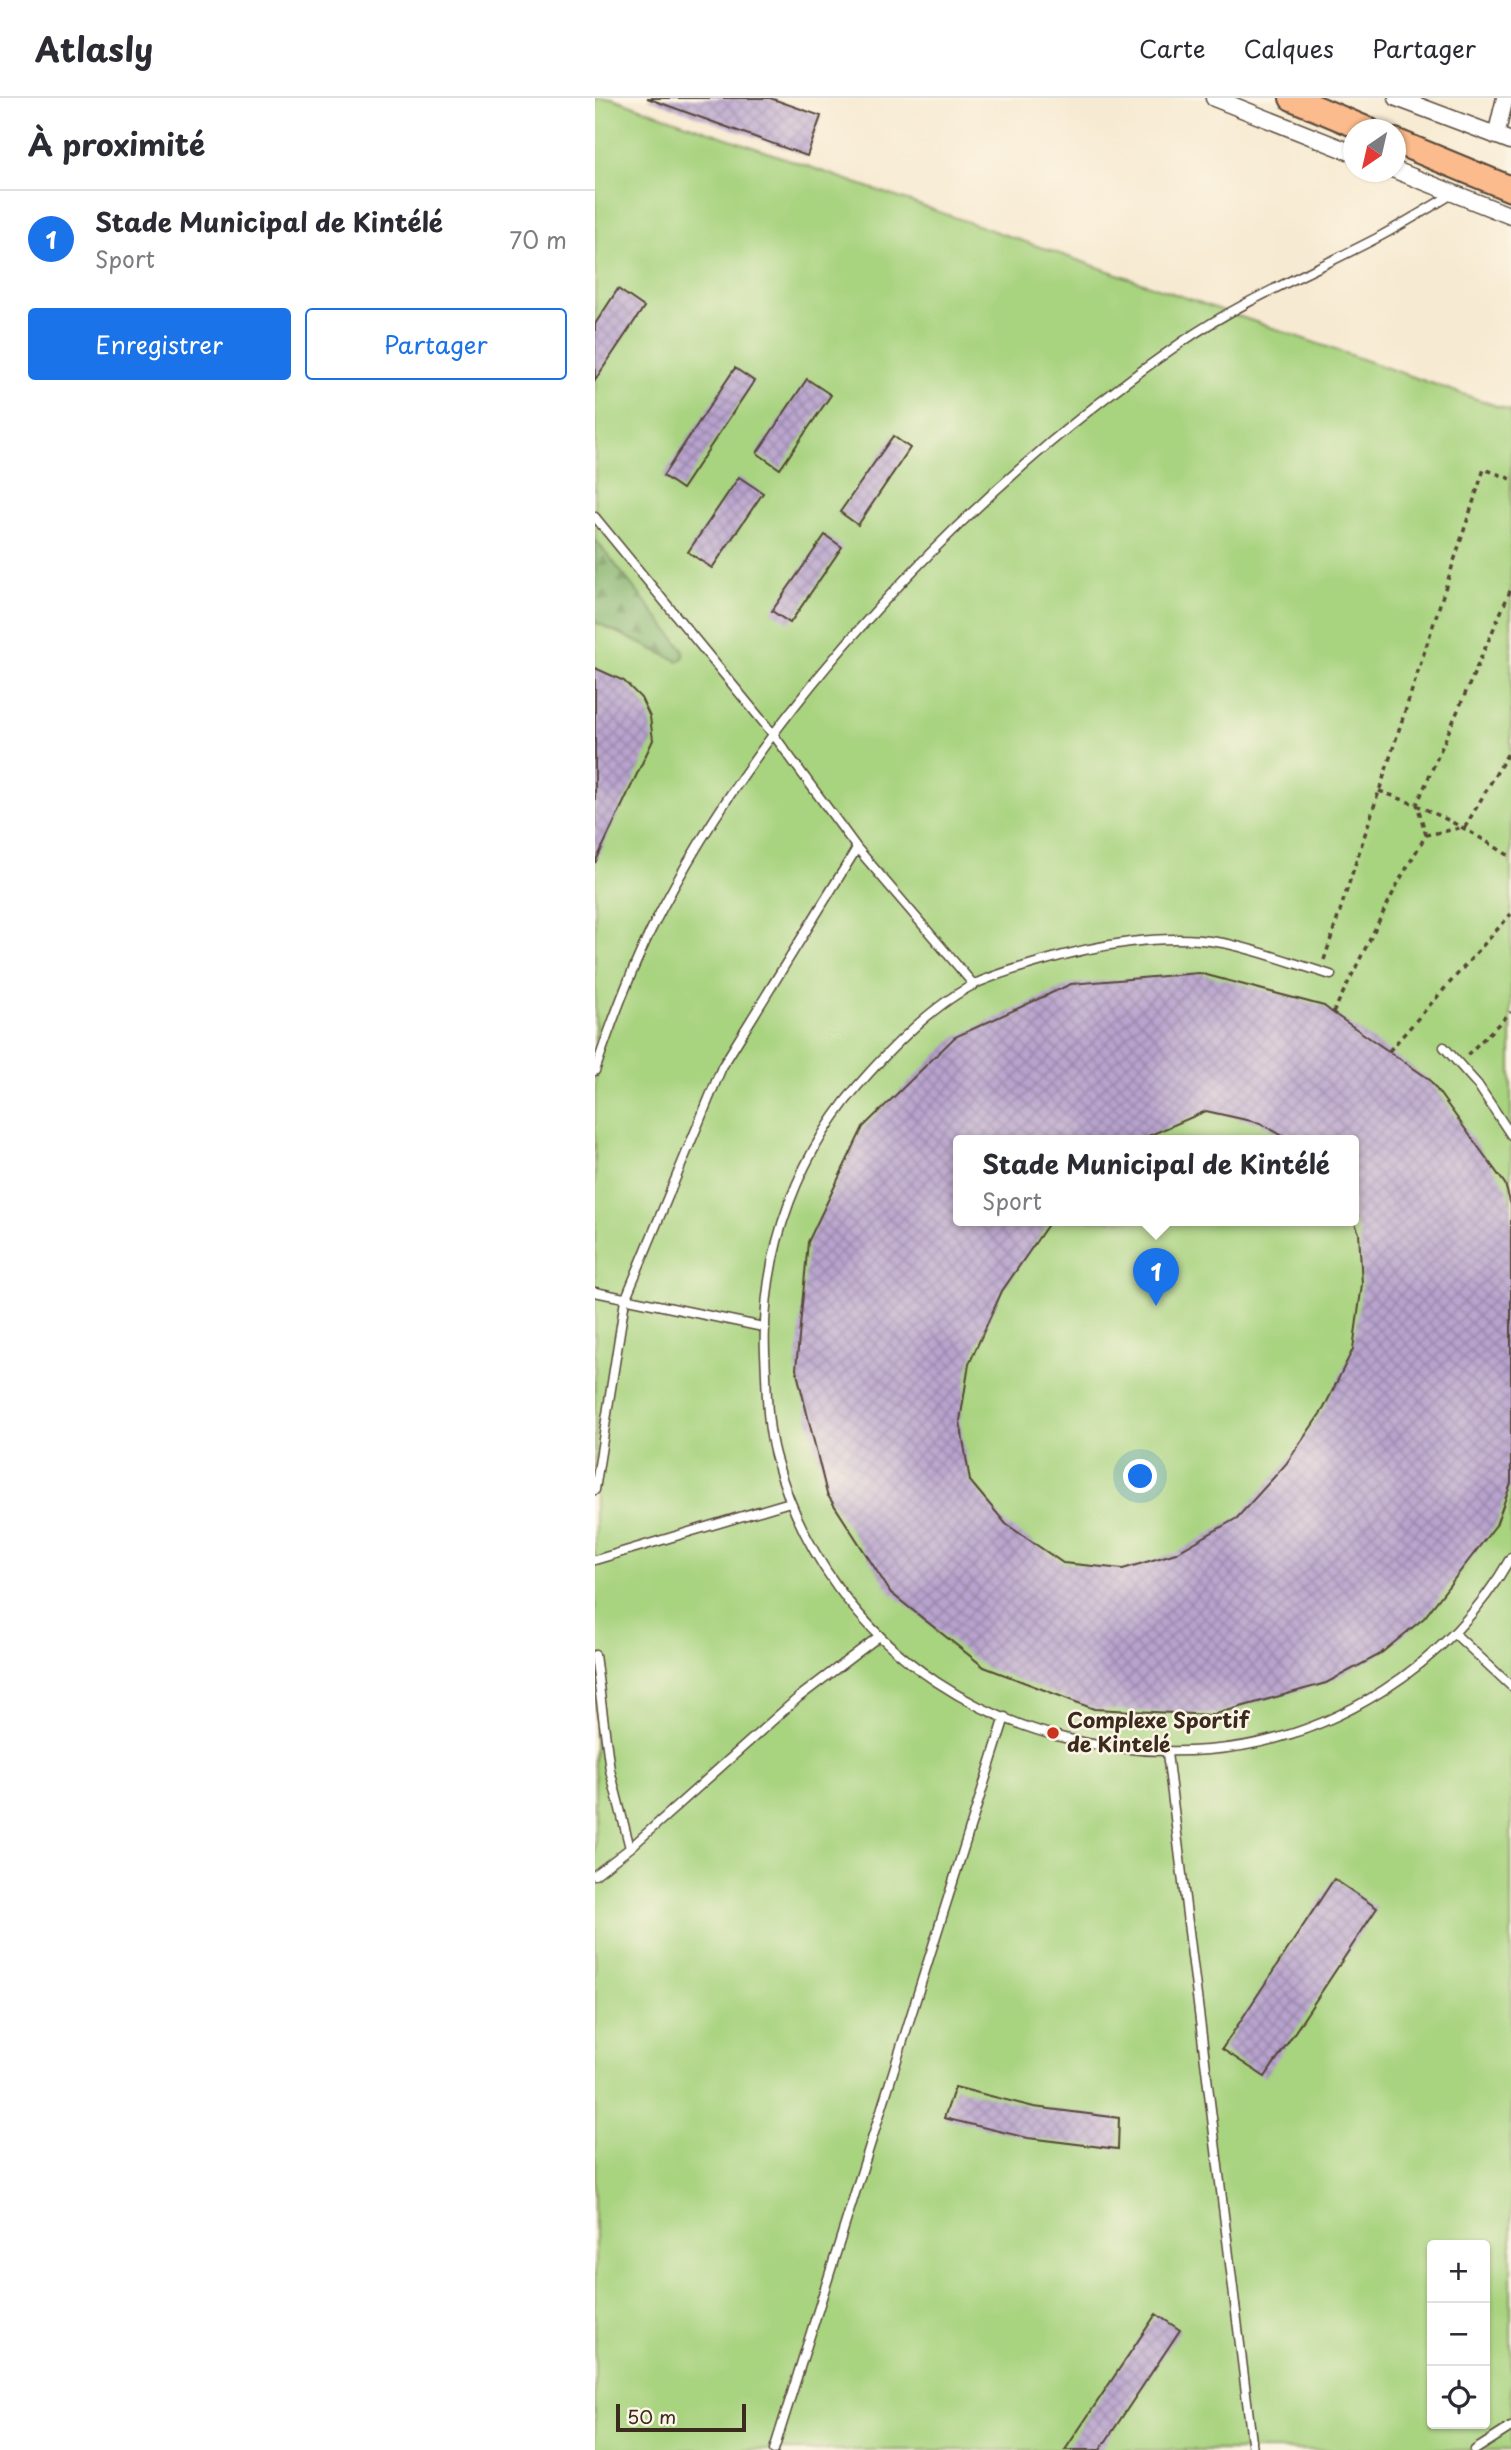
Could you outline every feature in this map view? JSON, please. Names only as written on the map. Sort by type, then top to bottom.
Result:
[{"type":"main road","points":[[1292,98],[1343,119]]},
{"type":"main road","points":[[1406,146],[1511,189]]},
{"type":"street","points":[[1214,98],[1343,149]]},
{"type":"street","points":[[1397,98],[1504,138],[1505,98]]},
{"type":"street","points":[[1406,174],[1511,216]]},
{"type":"lane","points":[[595,1071],[651,931],[704,835],[773,734],[910,572],[1099,404],[1184,341],[1272,289],[1378,237],[1454,193]]},
{"type":"lane","points":[[595,517],[773,734],[857,848],[974,985]]},
{"type":"lane","points":[[595,1490],[625,1300],[722,1067],[857,848]]},
{"type":"lane","points":[[1331,975],[1220,942],[1137,941],[1078,950],[974,985],[923,1021],[883,1058],[853,1091],[825,1129],[798,1181],[778,1234],[765,1290],[763,1327],[767,1407],[774,1452],[790,1502],[842,1593],[878,1637],[951,1690],[1053,1737],[1098,1748],[1167,1753],[1232,1748],[1268,1740],[1331,1719],[1358,1706],[1406,1674],[1455,1634],[1496,1585],[1511,1558]]},
{"type":"lane","points":[[1444,1047],[1494,1106],[1511,1135]]},
{"type":"lane","points":[[595,1292],[763,1327]]},
{"type":"lane","points":[[595,1560],[790,1502]]},
{"type":"lane","points":[[1455,1634],[1511,1686]]},
{"type":"lane","points":[[595,1875],[630,1849],[799,1697],[878,1637]]},
{"type":"lane","points":[[595,1655],[610,1770],[630,1849]]},
{"type":"lane","points":[[774,2450],[1005,1717]]},
{"type":"lane","points":[[1167,1753],[1254,2450]]},
{"type":"lane","points":[[1475,2450],[1511,2427]]},
{"type":"path","points":[[1320,972],[1484,470],[1511,479]]},
{"type":"path","points":[[1333,1013],[1399,881],[1426,835],[1417,804],[1511,589]]},
{"type":"path","points":[[1426,835],[1465,827],[1511,748]]},
{"type":"path","points":[[1378,790],[1417,804],[1465,827],[1511,857]]},
{"type":"path","points":[[1389,1051],[1511,914]]},
{"type":"path","points":[[1458,1063],[1511,1012]]},
{"type":"green space","name":"Complexe Sportif de Kintelé","points":[[595,98],[612,98],[1511,411],[1511,2450],[595,2450]]},
{"type":"green space","points":[[595,539],[683,649],[684,657],[678,661],[595,622]]},
{"type":"building","points":[[647,98],[770,98],[821,116],[807,156]]},
{"type":"building","points":[[618,289],[644,307],[595,380],[595,324]]},
{"type":"building","points":[[735,368],[754,381],[682,489],[663,476]]},
{"type":"building","points":[[807,379],[831,395],[780,469],[757,453]]},
{"type":"building","points":[[893,436],[910,448],[858,525],[840,512]]},
{"type":"building","points":[[739,477],[763,493],[712,568],[688,552]]},
{"type":"building","points":[[825,535],[842,547],[790,623],[772,611]]},
{"type":"building","points":[[595,668],[624,681],[641,698],[650,717],[653,740],[595,863]]},
{"type":"building","points":[[1199,973],[1324,1006],[1429,1079],[1505,1184],[1511,1205],[1511,1483],[1496,1525],[1424,1618],[1379,1655],[1326,1683],[1212,1715],[1094,1709],[984,1667],[891,1593],[827,1494],[796,1369],[808,1242],[863,1127],[955,1037],[1071,984]],"holes":[[[1206,1111],[1260,1123],[1281,1135],[1359,1135],[1359,1226],[1356,1226],[1359,1233],[1362,1284],[1353,1349],[1324,1408],[1286,1464],[1237,1518],[1176,1553],[1123,1569],[1063,1563],[1006,1524],[970,1481],[960,1421],[969,1364],[1002,1291],[1047,1226],[953,1226],[953,1135],[1151,1135]]]},
{"type":"building","points":[[1334,1879],[1377,1908],[1265,2077],[1222,2049]]},
{"type":"building","points":[[955,2087],[1034,2107],[1119,2118],[1118,2149],[1028,2138],[944,2118]]},
{"type":"building","points":[[1156,2314],[1180,2330],[1100,2450],[1065,2450]]},
{"type":"place","name":"Stade Municipal de Kintélé","points":[[1156,1306]]},
{"type":"place","name":"Complexe Sportif de Kintelé","points":[[1053,1733]]}]
